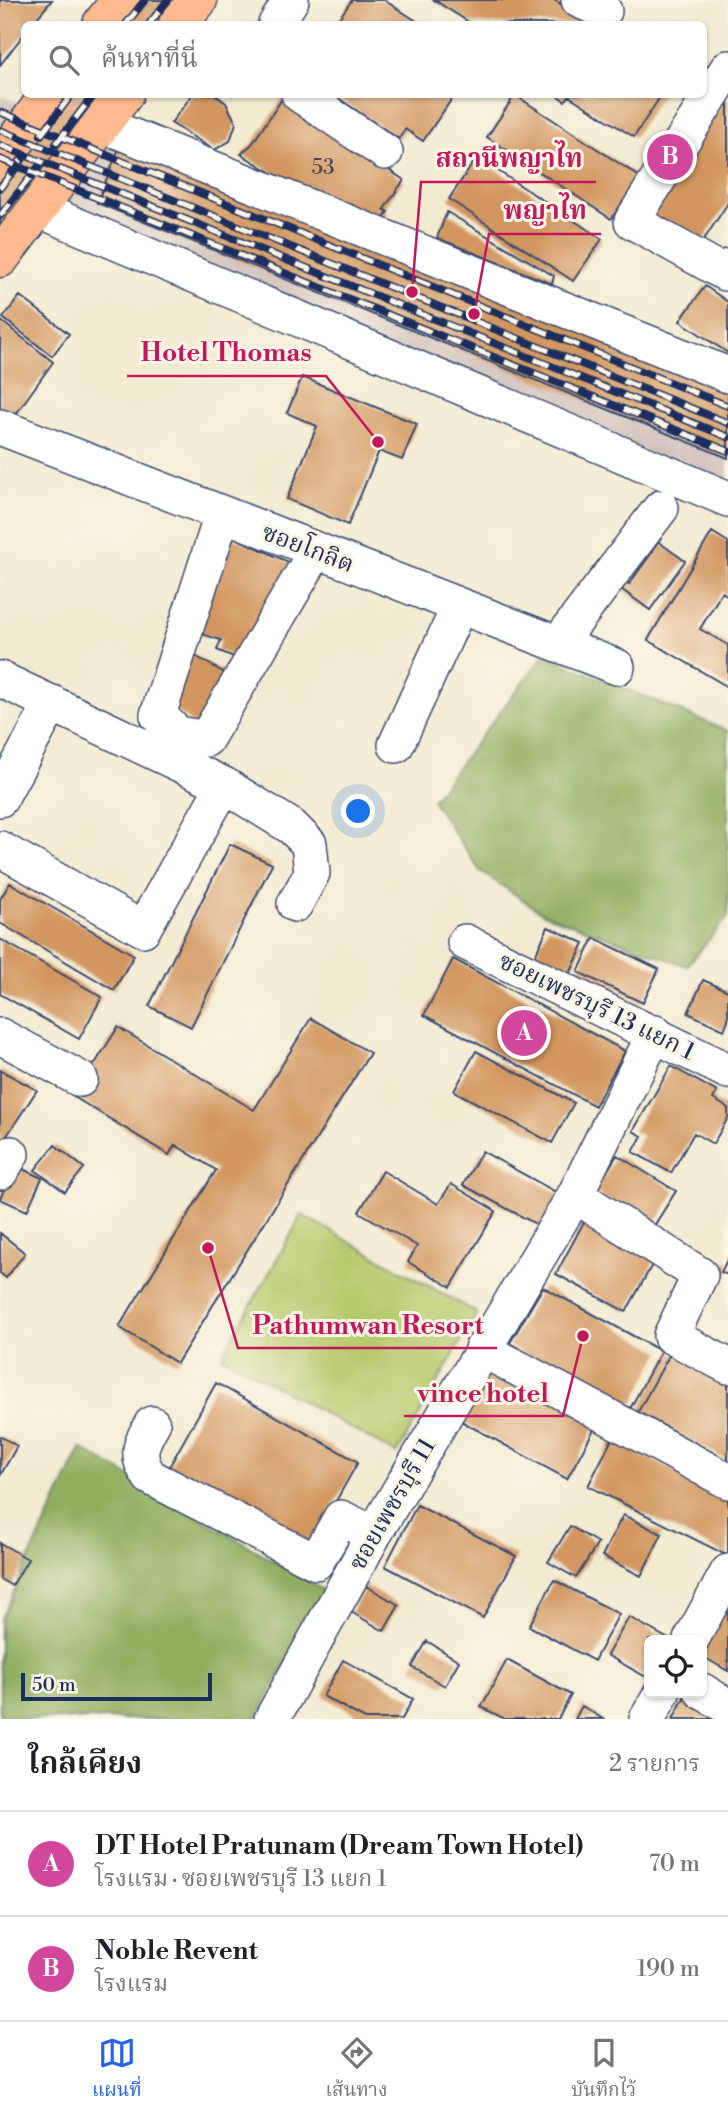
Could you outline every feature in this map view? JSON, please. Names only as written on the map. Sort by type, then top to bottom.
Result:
[{"type":"main road","points":[[104,21],[121,0]]},
{"type":"main road","points":[[0,162],[47,98]]},
{"type":"main road","points":[[0,258],[121,98]]},
{"type":"street","points":[[278,21],[291,0]]},
{"type":"street","points":[[728,68],[632,221],[725,273],[728,267]]},
{"type":"street","points":[[305,98],[385,152]]},
{"type":"street","points":[[101,124],[728,375]]},
{"type":"street","points":[[37,209],[728,499]]},
{"type":"street","name":"ซอยโกลิต","points":[[0,427],[617,667]]},
{"type":"street","points":[[558,644],[661,508]]},
{"type":"street","points":[[222,515],[158,715],[178,734],[206,739],[316,551]]},
{"type":"street","points":[[396,745],[458,607]]},
{"type":"street","points":[[0,679],[224,785],[292,827],[309,844],[313,873],[295,904]]},
{"type":"street","points":[[0,799],[52,703]]},
{"type":"street","points":[[0,849],[144,929],[224,785]]},
{"type":"street","name":"ซอยเพชรบุรี 13 แยก 1","points":[[465,942],[728,1071]]},
{"type":"street","name":"ซอยเพชรบุรี 11","points":[[272,1719],[374,1534],[575,1195],[655,1033]]},
{"type":"street","points":[[0,1037],[80,1079]]},
{"type":"street","points":[[575,1195],[700,1275],[671,1336],[728,1366]]},
{"type":"street","points":[[482,1349],[728,1481]]},
{"type":"street","points":[[152,1424],[139,1446],[141,1464],[150,1477],[316,1562],[341,1518],[374,1534]]},
{"type":"street","points":[[694,1635],[728,1572]]},
{"type":"street","points":[[707,1694],[728,1707]]},
{"type":"street","points":[[647,1719],[659,1698]]},
{"type":"shaded area","points":[[0,96],[117,136],[728,378],[728,485],[0,199]]},
{"type":"green space","points":[[544,655],[728,731],[728,917],[687,966],[544,914],[480,871],[432,800]]},
{"type":"green space","points":[[302,1215],[477,1313],[397,1454],[222,1356]]},
{"type":"green space","points":[[81,1448],[325,1591],[256,1719],[0,1719],[0,1621]]},
{"type":"building","points":[[0,0],[52,0],[34,21],[21,21],[21,38],[0,65]]},
{"type":"building","points":[[104,0],[211,0],[194,21],[88,21]]},
{"type":"building","points":[[352,0],[384,0],[416,21],[337,21]]},
{"type":"building","points":[[434,0],[554,0],[588,21],[467,21]]},
{"type":"building","points":[[728,95],[728,203],[697,250],[646,217]]},
{"type":"building","points":[[29,98],[136,98],[0,274],[0,136]]},
{"type":"building","points":[[190,98],[219,98],[226,103],[236,123],[230,141],[214,150],[171,123]]},
{"type":"building","points":[[338,98],[452,98],[423,141],[405,129],[399,139]]},
{"type":"building","points":[[513,98],[520,98],[640,177],[611,219],[487,137]]},
{"type":"building","points":[[572,98],[659,98],[634,137]]},
{"type":"building","points":[[282,99],[404,180],[384,209],[388,212],[377,229],[357,225],[241,154],[252,144]]},
{"type":"building","points":[[124,136],[728,380],[728,458],[97,203]]},
{"type":"building","points":[[477,157],[602,239],[573,281],[449,199]]},
{"type":"building","points":[[447,212],[554,276],[552,284],[437,238]]},
{"type":"building","points":[[705,286],[728,302],[728,353],[680,321]]},
{"type":"building","points":[[20,296],[69,334],[52,356],[3,318]]},
{"type":"building","points":[[0,320],[53,362],[13,418],[0,413]]},
{"type":"building","points":[[302,377],[417,424],[402,460],[379,451],[348,525],[287,499],[317,426],[287,413]]},
{"type":"building","points":[[712,532],[728,542],[728,596],[722,592],[700,629],[728,645],[728,687],[648,640]]},
{"type":"building","points":[[227,534],[297,566],[243,661],[217,650],[221,640],[193,631]]},
{"type":"building","points":[[653,538],[685,561],[650,610],[617,586],[623,579],[629,584],[653,551],[647,546]]},
{"type":"building","points":[[192,654],[228,675],[196,727],[166,702]]},
{"type":"building","points":[[230,844],[272,864],[191,1027],[149,1006]]},
{"type":"building","points":[[10,883],[134,955],[114,990],[0,923],[0,899]]},
{"type":"building","points":[[548,927],[584,943],[569,976],[533,960]]},
{"type":"building","points":[[594,938],[659,969],[643,1003],[578,972]]},
{"type":"building","points":[[0,939],[102,997],[79,1039],[0,994]]},
{"type":"building","points":[[453,959],[625,1051],[595,1106],[424,1015]]},
{"type":"building","points":[[703,980],[728,991],[728,1020],[724,1030],[688,1013]]},
{"type":"building","points":[[311,1018],[370,1053],[177,1363],[119,1327],[216,1170],[175,1145],[169,1155],[74,1097],[118,1027],[254,1110]]},
{"type":"building","points":[[476,1051],[574,1103],[552,1143],[454,1091]]},
{"type":"building","points":[[671,1066],[717,1092],[713,1099],[728,1108],[728,1118],[713,1144],[694,1133],[671,1173],[633,1152],[642,1136],[633,1131]]},
{"type":"building","points":[[0,1070],[37,1090],[2,1143],[0,1142]]},
{"type":"building","points":[[55,1145],[84,1168],[65,1192],[35,1170]]},
{"type":"building","points":[[482,1151],[561,1195],[543,1228],[463,1185]]},
{"type":"building","points":[[617,1155],[676,1191],[652,1229],[594,1192]]},
{"type":"building","points":[[14,1165],[42,1178],[27,1211],[0,1199]]},
{"type":"building","points":[[383,1171],[438,1204],[451,1184],[496,1211],[451,1287],[408,1262],[417,1246],[359,1212]]},
{"type":"building","points":[[587,1216],[658,1254],[626,1312],[556,1274]]},
{"type":"building","points":[[0,1233],[25,1253],[6,1278],[0,1273]]},
{"type":"building","points":[[728,1258],[728,1275],[721,1272]]},
{"type":"building","points":[[543,1287],[661,1351],[630,1409],[508,1346]]},
{"type":"building","points":[[671,1352],[728,1383],[728,1461],[638,1412]]},
{"type":"building","points":[[490,1363],[598,1422],[567,1479],[459,1420]]},
{"type":"building","points":[[216,1383],[358,1462],[310,1547],[168,1469]]},
{"type":"building","points":[[0,1436],[17,1446],[0,1476]]},
{"type":"building","points":[[612,1439],[728,1497],[728,1556],[588,1486]]},
{"type":"building","points":[[417,1505],[516,1556],[483,1618],[385,1566]]},
{"type":"building","points":[[623,1515],[662,1534],[641,1576],[602,1556]]},
{"type":"building","points":[[570,1526],[598,1543],[576,1578],[548,1562]]},
{"type":"building","points":[[0,1543],[28,1559],[12,1586],[0,1579]]},
{"type":"building","points":[[554,1580],[619,1614],[594,1661],[529,1626]]},
{"type":"building","points":[[366,1586],[399,1605],[384,1631],[351,1612]]},
{"type":"building","points":[[728,1595],[728,1671],[707,1659],[706,1635]]},
{"type":"building","points":[[629,1617],[661,1635],[644,1635],[644,1676],[607,1655]]},
{"type":"building","points":[[427,1641],[459,1661],[445,1686],[412,1667]]},
{"type":"building","points":[[343,1660],[413,1699],[402,1719],[365,1719],[323,1696]]},
{"type":"building","points":[[507,1660],[571,1695],[558,1719],[505,1719],[481,1707]]},
{"type":"building","points":[[684,1698],[728,1718],[728,1719],[673,1719]]},
{"type":"building","points":[[582,1706],[603,1719],[575,1719]]},
{"type":"railway","points":[[128,21],[145,0]]},
{"type":"railway","points":[[151,21],[168,0]]},
{"type":"railway","points":[[41,135],[69,98]]},
{"type":"railway","points":[[56,144],[91,98]]},
{"type":"railway","points":[[0,112],[728,406]]},
{"type":"railway","points":[[0,130],[728,423]]},
{"type":"railway","points":[[0,145],[728,437]]},
{"type":"railway","points":[[0,159],[728,451]]},
{"type":"railway","points":[[0,188],[21,160]]},
{"type":"railway","points":[[0,216],[39,166]]},
{"type":"place","name":"Noble Revent","points":[[670,157]]},
{"type":"place","name":"สถานีพญาไท","points":[[412,292]]},
{"type":"place","name":"พญาไท","points":[[474,314]]},
{"type":"place","name":"Hotel Thomas","points":[[378,442]]},
{"type":"place","name":"DT Hotel Pratunam (Dream Town Hotel)","points":[[524,1033]]},
{"type":"place","name":"Pathumwan Resort","points":[[208,1248]]},
{"type":"place","name":"vince hotel","points":[[583,1336]]}]
